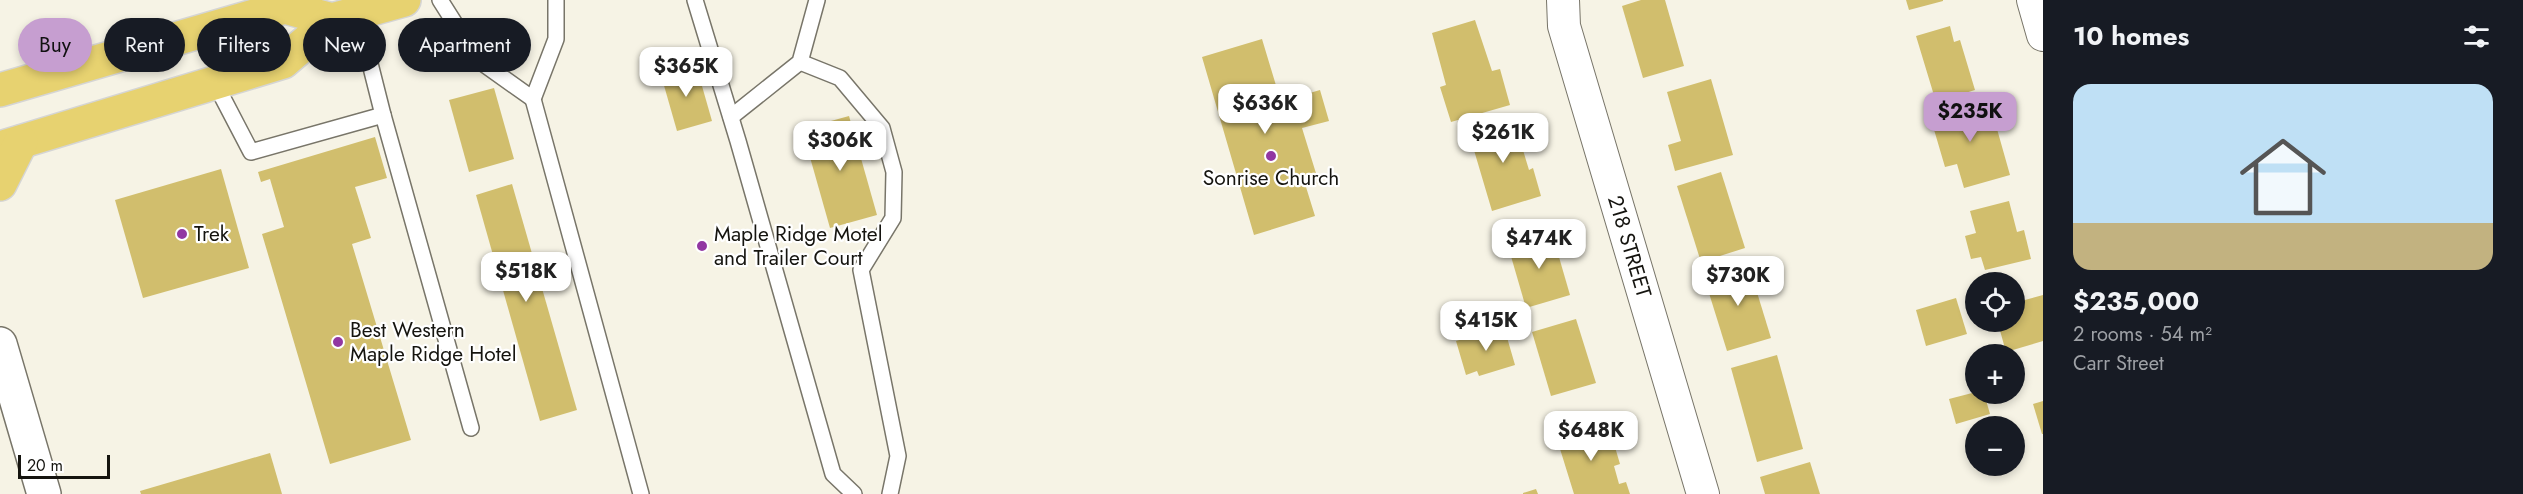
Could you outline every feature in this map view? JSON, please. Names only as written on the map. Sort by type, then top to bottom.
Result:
[{"type":"highway","points":[[0,90],[285,7],[368,8]]},
{"type":"highway","points":[[0,184],[10,145],[284,62],[368,8]]},
{"type":"street","name":"218 STREET","points":[[1563,0],[1564,26],[1702,494]]},
{"type":"street","points":[[2032,0],[2043,35]]},
{"type":"street","points":[[0,344],[44,494]]},
{"type":"lane","points":[[440,0],[478,60],[533,99]]},
{"type":"lane","points":[[556,0],[556,39],[533,99],[641,494]]},
{"type":"lane","points":[[695,0],[731,117],[833,474],[854,494]]},
{"type":"lane","points":[[731,117],[800,62],[817,0]]},
{"type":"lane","points":[[368,8],[383,115],[471,428]]},
{"type":"lane","points":[[800,62],[840,78],[882,128],[894,172],[892,218],[861,270],[898,456],[890,494]]},
{"type":"lane","points":[[215,83],[251,152],[383,115]]},
{"type":"building","points":[[1641,0],[1665,0],[1684,66],[1643,78],[1622,6]]},
{"type":"building","points":[[1906,0],[1943,0],[1943,1],[1909,10]]},
{"type":"building","points":[[1475,20],[1492,71],[1500,69],[1510,105],[1451,122],[1440,87],[1446,85],[1432,33]]},
{"type":"building","points":[[1950,26],[1954,42],[1960,40],[1975,90],[1936,102],[1916,36]]},
{"type":"building","name":"Sonrise Church","points":[[1262,39],[1278,92],[1293,88],[1296,97],[1320,90],[1329,121],[1302,128],[1319,183],[1306,187],[1315,216],[1254,235],[1202,57]]},
{"type":"building","points":[[696,65],[712,121],[677,131],[661,75]]},
{"type":"building","points":[[1711,79],[1733,155],[1675,171],[1668,145],[1681,141],[1667,92]]},
{"type":"building","points":[[494,88],[514,159],[469,172],[449,100]]},
{"type":"building","points":[[1981,99],[1994,130],[1997,129],[2010,175],[1964,188],[1957,164],[1945,167],[1930,116],[1942,112],[1941,110]]},
{"type":"building","points":[[849,116],[877,215],[830,228],[802,129]]},
{"type":"building","points":[[1513,117],[1529,170],[1533,168],[1541,196],[1492,211],[1468,130]]},
{"type":"building","name":"Best Western Maple Ridge Hotel","points":[[375,137],[387,178],[355,187],[371,238],[352,244],[411,440],[330,464],[262,234],[284,227],[270,179],[261,182],[258,172]]},
{"type":"building","name":"Trek","points":[[221,169],[249,268],[143,298],[115,200]]},
{"type":"building","points":[[1721,172],[1745,248],[1701,262],[1677,186]]},
{"type":"building","points":[[512,184],[577,410],[540,421],[476,195]]},
{"type":"building","points":[[2009,201],[2017,232],[2024,230],[2031,259],[1985,270],[1981,257],[1971,259],[1965,236],[1976,233],[1970,211]]},
{"type":"building","points":[[1552,233],[1570,295],[1526,308],[1508,246]]},
{"type":"building","points":[[1748,263],[1771,338],[1727,351],[1704,277]]},
{"type":"building","points":[[2043,295],[2043,341],[2025,346],[2025,344],[2004,344],[2000,332],[2025,332],[2025,300]]},
{"type":"building","points":[[1956,298],[1967,334],[1926,346],[1916,310]]},
{"type":"building","points":[[1576,319],[1596,383],[1551,396],[1532,332]]},
{"type":"building","points":[[1504,327],[1515,365],[1479,376],[1477,371],[1466,375],[1456,341]]},
{"type":"building","points":[[1777,355],[1803,449],[1757,462],[1731,368]]},
{"type":"building","points":[[1965,395],[1965,404],[1987,404],[1990,414],[1965,416],[1965,421],[1956,424],[1949,399]]},
{"type":"building","points":[[2043,401],[2043,434],[2042,434],[2033,404]]},
{"type":"building","points":[[1599,424],[1604,440],[1612,437],[1620,464],[1614,466],[1619,484],[1626,482],[1630,494],[1574,494],[1556,436]]},
{"type":"building","points":[[270,453],[282,494],[141,494],[140,491]]},
{"type":"building","points":[[1810,462],[1820,494],[1765,494],[1760,477]]},
{"type":"building","points":[[1536,489],[1538,494],[1523,494],[1523,493]]},
{"type":"place","name":"Sonrise Church","points":[[1271,156]]},
{"type":"place","name":"Trek","points":[[182,234]]},
{"type":"place","name":"Maple Ridge Motel and Trailer Court","points":[[702,246]]},
{"type":"place","name":"Best Western Maple Ridge Hotel","points":[[338,342]]}]
